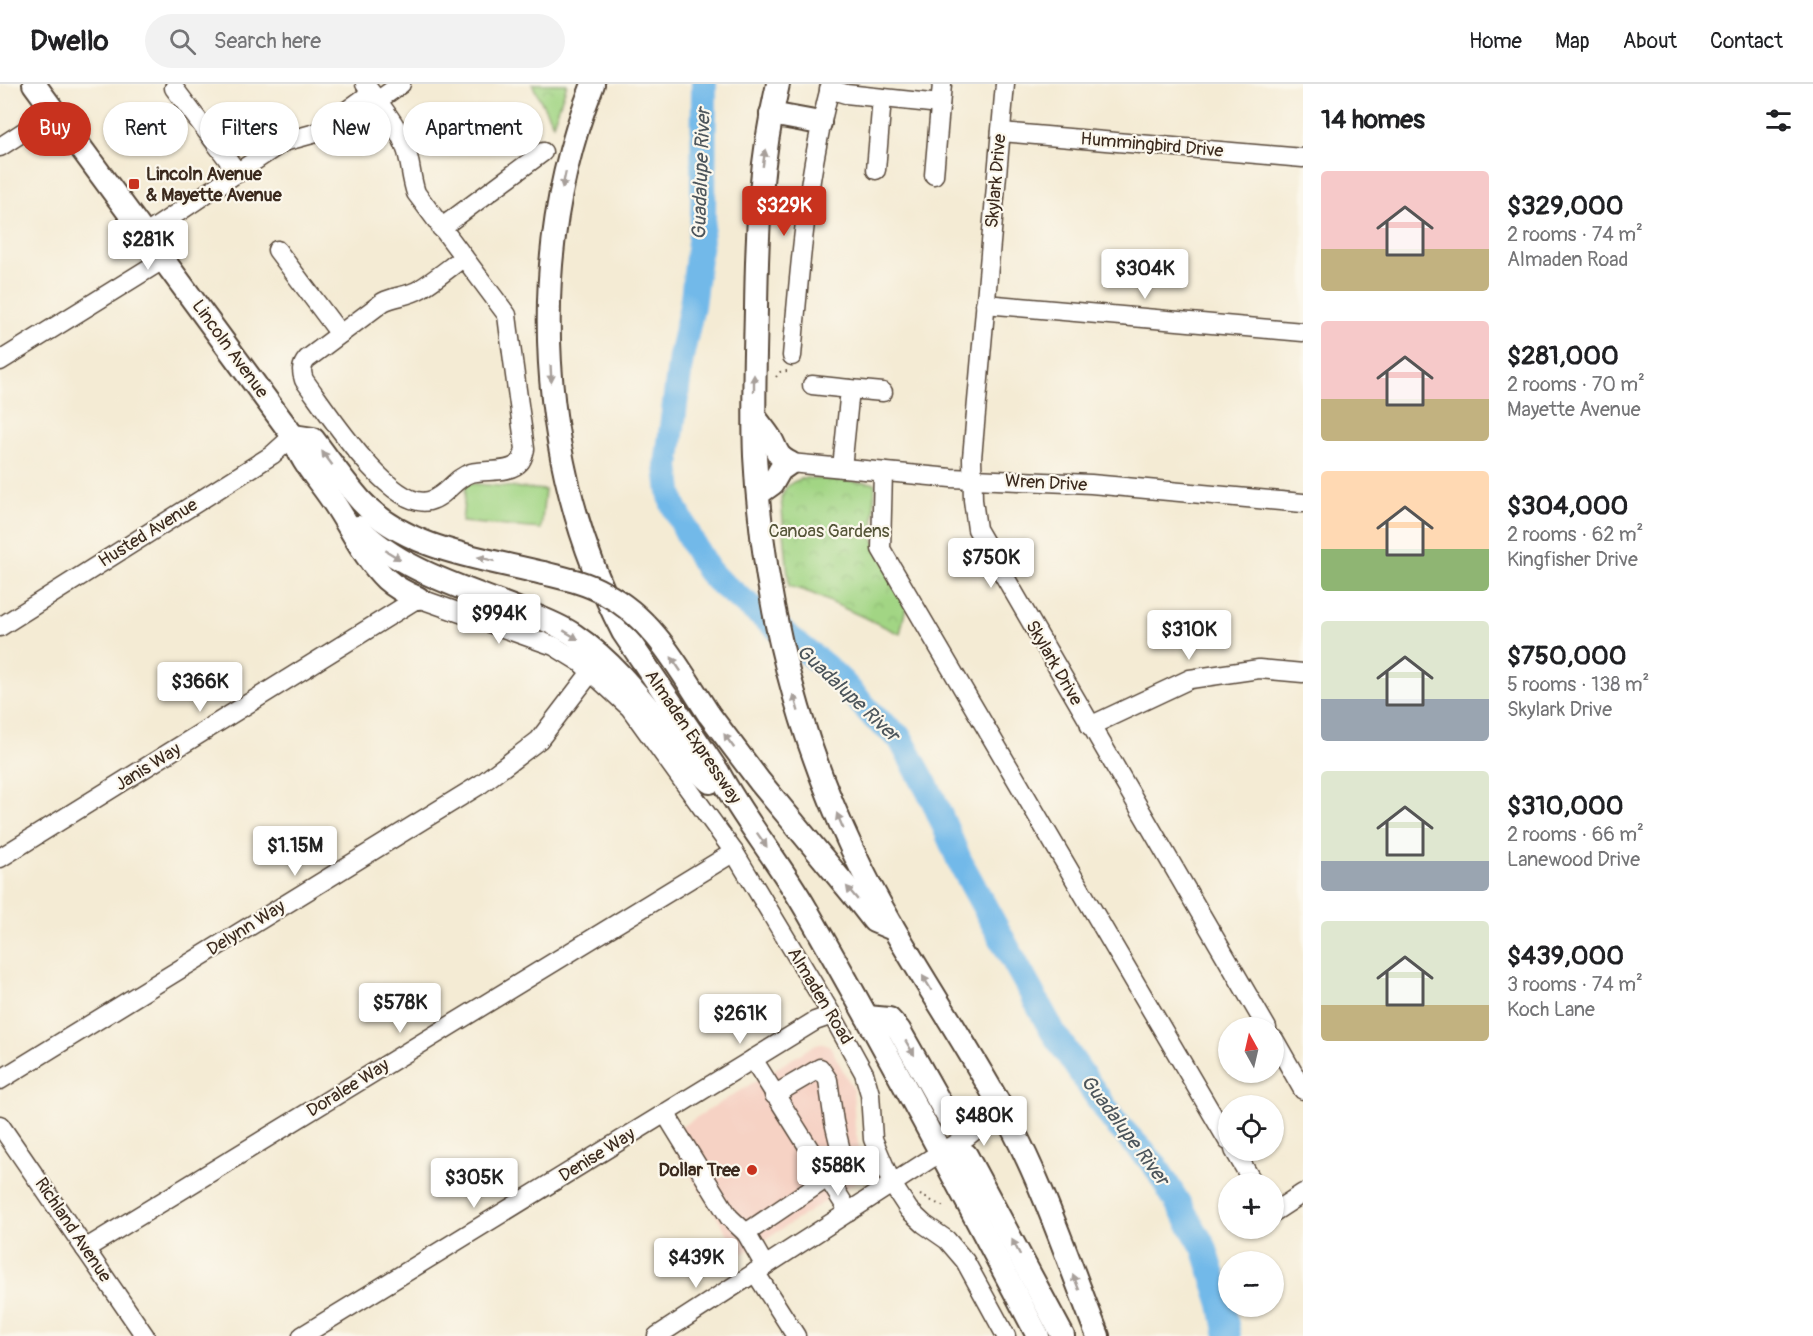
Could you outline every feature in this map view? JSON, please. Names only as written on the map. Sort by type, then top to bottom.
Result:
[{"type":"main road","name":"Lincoln Avenue","points":[[34,84],[47,102]]},
{"type":"main road","name":"Almaden Expressway","points":[[593,84],[569,158],[558,210],[553,253],[549,336],[552,390],[558,436],[585,545],[611,608],[636,652],[718,772],[805,907],[941,1152],[1038,1336]]},
{"type":"main road","points":[[778,84],[763,161],[759,202],[754,383],[759,494],[769,587],[780,646],[798,710],[825,788],[852,851],[895,929],[1000,1105],[1025,1154],[1047,1204],[1098,1336]]},
{"type":"main road","points":[[771,114],[820,123]]},
{"type":"main road","name":"Lincoln Avenue","points":[[87,156],[293,436],[297,451],[334,503]]},
{"type":"main road","points":[[755,417],[772,441],[780,458],[790,464],[780,470],[772,484],[759,494]]},
{"type":"main road","points":[[293,436],[313,439],[362,503],[402,532],[425,543],[570,579],[603,592],[632,611],[654,632],[759,782],[874,921],[895,929]]},
{"type":"main road","points":[[334,503],[370,538],[396,558],[543,619],[573,634],[609,661],[637,691],[707,780],[729,792]]},
{"type":"main road","points":[[334,503],[356,539],[385,578],[400,591],[418,598]]},
{"type":"main road","points":[[867,1017],[890,1019],[899,1030],[948,1117],[954,1120],[984,1122]]},
{"type":"main road","points":[[941,1152],[966,1155],[1063,1336]]},
{"type":"street","points":[[146,234],[283,142],[316,133],[371,93],[401,84]]},
{"type":"street","points":[[934,175],[942,84]]},
{"type":"street","name":"Skylark Drive","points":[[1005,84],[972,458],[973,500],[977,529],[1261,1017]]},
{"type":"street","points":[[791,364],[808,188],[820,123],[830,87],[846,94],[892,94],[940,104]]},
{"type":"street","points":[[174,88],[238,173]]},
{"type":"street","points":[[371,93],[397,127],[407,152],[416,193],[441,228],[464,257],[507,315],[525,449],[521,462],[512,468],[466,475],[435,499],[420,501],[384,481],[363,460],[304,380],[301,373],[302,365],[383,302],[395,296],[407,295],[419,290],[464,257]]},
{"type":"street","points":[[876,170],[892,94]]},
{"type":"street","name":"Hummingbird Drive","points":[[1001,132],[1303,158]]},
{"type":"street","points":[[0,147],[18,135]]},
{"type":"street","points":[[441,228],[538,156]]},
{"type":"street","points":[[277,250],[340,334]]},
{"type":"street","points":[[0,361],[164,259]]},
{"type":"street","points":[[985,304],[1303,332]]},
{"type":"street","points":[[812,385],[883,392]]},
{"type":"street","points":[[843,468],[850,389]]},
{"type":"street","name":"Husted Avenue","points":[[0,627],[272,455],[293,436]]},
{"type":"street","name":"Wren Drive","points":[[790,464],[972,479],[1090,484],[1303,503]]},
{"type":"street","points":[[883,472],[881,549],[1218,1124]]},
{"type":"street","points":[[418,598],[554,646],[569,654],[591,672]]},
{"type":"street","name":"Janis Way","points":[[0,858],[418,598]]},
{"type":"street","points":[[1090,726],[1190,679],[1259,669],[1303,673]]},
{"type":"street","name":"Almaden Road","points":[[591,672],[630,708],[734,852],[832,1015],[864,1073],[870,1094],[873,1139],[892,1184],[909,1210],[947,1240],[966,1261],[1006,1336]]},
{"type":"street","name":"Delynn Way","points":[[0,1080],[481,783],[539,740],[591,672]]},
{"type":"street","name":"Doralee Way","points":[[85,1249],[734,852]]},
{"type":"street","name":"Denise Way","points":[[302,1336],[815,1021],[832,1015]]},
{"type":"street","points":[[1284,1057],[1303,1090]]},
{"type":"street","points":[[753,1059],[849,1212]]},
{"type":"street","points":[[746,1233],[827,1178],[844,1163],[834,1122],[828,1080],[820,1068],[774,1095]]},
{"type":"street","points":[[657,1336],[941,1152],[966,1139],[1000,1105]]},
{"type":"street","points":[[665,1113],[729,1217],[746,1233],[760,1269],[796,1336]]},
{"type":"street","name":"Richland Avenue","points":[[0,1125],[145,1336]]},
{"type":"street","points":[[1284,1205],[1303,1193]]},
{"type":"path","points":[[776,377],[791,364]]},
{"type":"path","points":[[912,1191],[946,1208]]},
{"type":"shaded area","points":[[824,1043],[830,1046],[853,1089],[855,1127],[866,1165],[866,1173],[741,1255],[666,1136],[816,1044]]},
{"type":"green space","points":[[532,84],[567,84],[553,124]]},
{"type":"green space","name":"Canoas Gardens","points":[[805,478],[875,483],[873,538],[906,607],[900,634],[811,593],[789,586],[781,498],[790,484]]},
{"type":"green space","points":[[466,483],[545,490],[541,529],[462,522]]},
{"type":"waterway","name":"Guadalupe River","points":[[704,84],[703,217],[692,306],[681,357],[667,466],[673,504],[695,548],[717,580],[826,667],[875,718],[900,738],[933,799],[960,862],[1053,1032],[1114,1121],[1155,1165],[1204,1247],[1222,1304],[1228,1336]]},
{"type":"place","name":"Lincoln Avenue & Mayette Avenue","points":[[134,184]]},
{"type":"place","name":"Dollar Tree","points":[[752,1170]]}]
